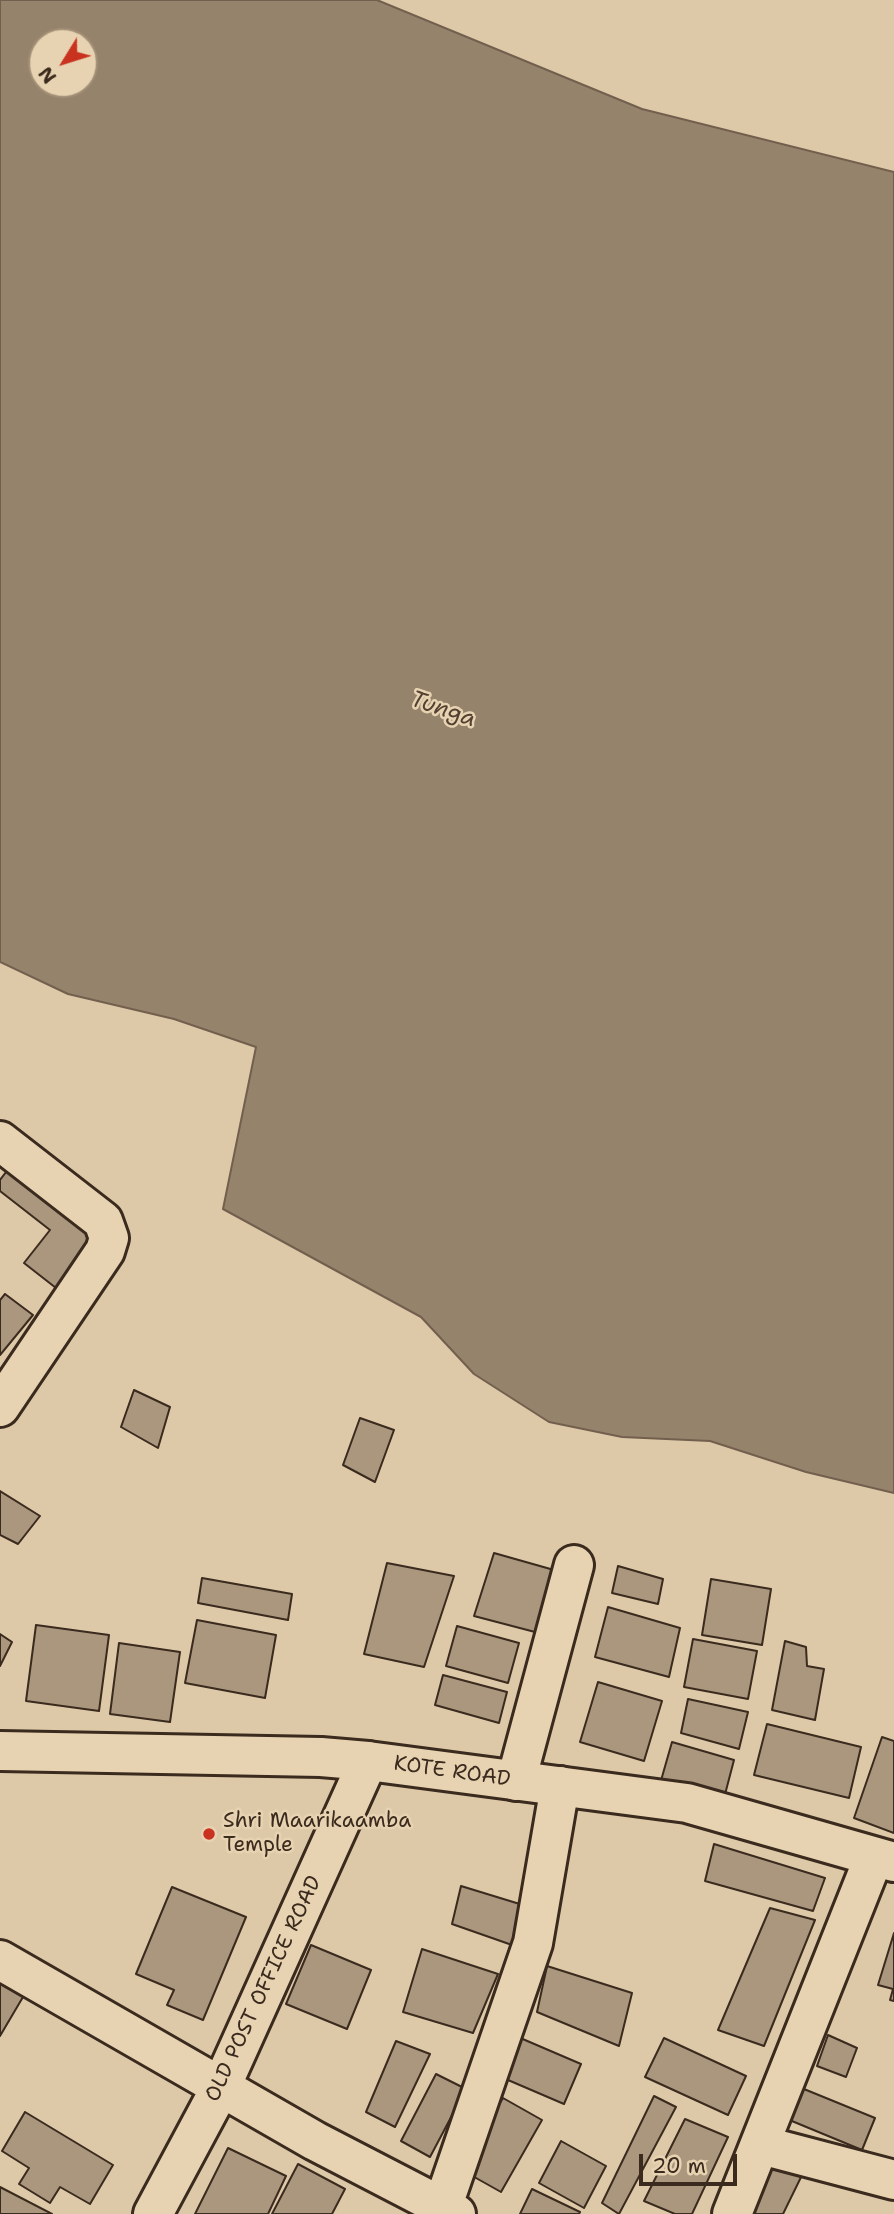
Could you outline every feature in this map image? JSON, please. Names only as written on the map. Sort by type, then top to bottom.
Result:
[{"type":"street","points":[[0,1141],[103,1221],[109,1238],[105,1251],[0,1407]]},
{"type":"street","points":[[516,1781],[574,1564]]},
{"type":"street","name":"KOTE ROAD","points":[[0,1751],[280,1756],[368,1761],[687,1803],[884,1859]]},
{"type":"street","name":"OLD POST OFFICE ROAD","points":[[153,2214],[221,2087],[368,1761]]},
{"type":"street","points":[[0,1959],[315,2141],[447,2212],[534,1943],[560,1786]]},
{"type":"street","points":[[732,2214],[884,1859]]},
{"type":"street","points":[[761,2145],[894,2180]]},
{"type":"water","name":"Tunga","points":[[0,0],[377,0],[642,109],[894,172],[894,1493],[806,1472],[710,1441],[622,1437],[549,1422],[474,1374],[421,1317],[223,1209],[256,1047],[174,1019],[68,994],[0,962]]},
{"type":"building","points":[[16,1159],[103,1227],[56,1288],[24,1263],[50,1230],[0,1191],[0,1180]]},
{"type":"building","points":[[5,1294],[33,1315],[0,1355],[0,1300]]},
{"type":"building","points":[[134,1390],[170,1407],[158,1448],[121,1427]]},
{"type":"building","points":[[360,1418],[394,1430],[375,1482],[343,1465]]},
{"type":"building","points":[[0,1491],[40,1516],[18,1544],[0,1535]]},
{"type":"building","points":[[494,1553],[554,1570],[535,1632],[474,1616]]},
{"type":"building","points":[[387,1563],[454,1576],[424,1667],[364,1654]]},
{"type":"building","points":[[618,1566],[663,1579],[658,1604],[612,1593]]},
{"type":"building","points":[[202,1578],[292,1594],[288,1620],[198,1603]]},
{"type":"building","points":[[711,1579],[771,1589],[762,1645],[702,1635]]},
{"type":"building","points":[[608,1607],[680,1628],[669,1677],[595,1657]]},
{"type":"building","points":[[197,1620],[276,1635],[265,1698],[185,1683]]},
{"type":"building","points":[[36,1625],[109,1635],[99,1711],[26,1701]]},
{"type":"building","points":[[457,1626],[519,1643],[508,1683],[446,1666]]},
{"type":"building","points":[[0,1634],[12,1642],[0,1666]]},
{"type":"building","points":[[693,1639],[757,1651],[748,1699],[684,1687]]},
{"type":"building","points":[[785,1641],[806,1647],[807,1666],[824,1669],[815,1720],[772,1710]]},
{"type":"building","points":[[119,1643],[180,1652],[170,1722],[110,1714]]},
{"type":"building","points":[[443,1675],[507,1692],[499,1723],[435,1705]]},
{"type":"building","points":[[598,1682],[662,1701],[644,1761],[580,1742]]},
{"type":"building","points":[[688,1699],[748,1712],[739,1749],[681,1733]]},
{"type":"building","points":[[767,1724],[861,1747],[849,1798],[754,1775]]},
{"type":"building","points":[[882,1737],[894,1741],[894,1833],[854,1818]]},
{"type":"building","points":[[672,1742],[734,1760],[723,1802],[660,1784]]},
{"type":"building","points":[[714,1844],[825,1878],[813,1911],[705,1881]]},
{"type":"building","points":[[461,1886],[523,1905],[512,1945],[452,1924]]},
{"type":"building","points":[[172,1887],[246,1917],[203,2020],[167,2005],[174,1990],[136,1974]]},
{"type":"building","points":[[770,1908],[815,1920],[764,2046],[718,2030]]},
{"type":"building","points":[[894,1933],[894,2001],[890,2000],[893,1989],[878,1985]]},
{"type":"building","points":[[311,1945],[371,1970],[347,2029],[286,2004]]},
{"type":"building","points":[[422,1949],[498,1974],[473,2033],[403,2012]]},
{"type":"building","points":[[547,1966],[632,1993],[619,2046],[537,2012]]},
{"type":"building","points":[[0,1983],[23,1997],[0,2036]]},
{"type":"building","points":[[828,2035],[857,2048],[846,2077],[817,2066]]},
{"type":"building","points":[[518,2037],[581,2064],[564,2104],[501,2077]]},
{"type":"building","points":[[664,2038],[746,2076],[728,2115],[645,2077]]},
{"type":"building","points":[[396,2041],[430,2054],[395,2127],[366,2112]]},
{"type":"building","points":[[436,2074],[466,2089],[430,2157],[401,2141]]},
{"type":"building","points":[[799,2087],[875,2118],[862,2150],[787,2119]]},
{"type":"building","points":[[654,2096],[676,2107],[619,2214],[602,2203]]},
{"type":"building","points":[[503,2098],[542,2120],[501,2192],[460,2169]]},
{"type":"building","points":[[25,2112],[113,2165],[90,2204],[60,2187],[50,2203],[19,2184],[29,2168],[2,2151]]},
{"type":"building","points":[[685,2119],[728,2137],[692,2214],[675,2214],[644,2201]]},
{"type":"building","points":[[561,2141],[606,2166],[584,2208],[539,2183]]},
{"type":"building","points":[[228,2148],[286,2176],[268,2214],[195,2214]]},
{"type":"building","points":[[770,2152],[805,2169],[783,2214],[753,2214],[743,2209]]},
{"type":"building","points":[[298,2164],[345,2189],[332,2214],[272,2214]]},
{"type":"building","points":[[0,2187],[52,2214],[0,2214]]},
{"type":"building","points":[[532,2189],[580,2212],[579,2214],[520,2214]]},
{"type":"place","name":"Shri Maarikaamba Temple","points":[[209,1834]]}]
